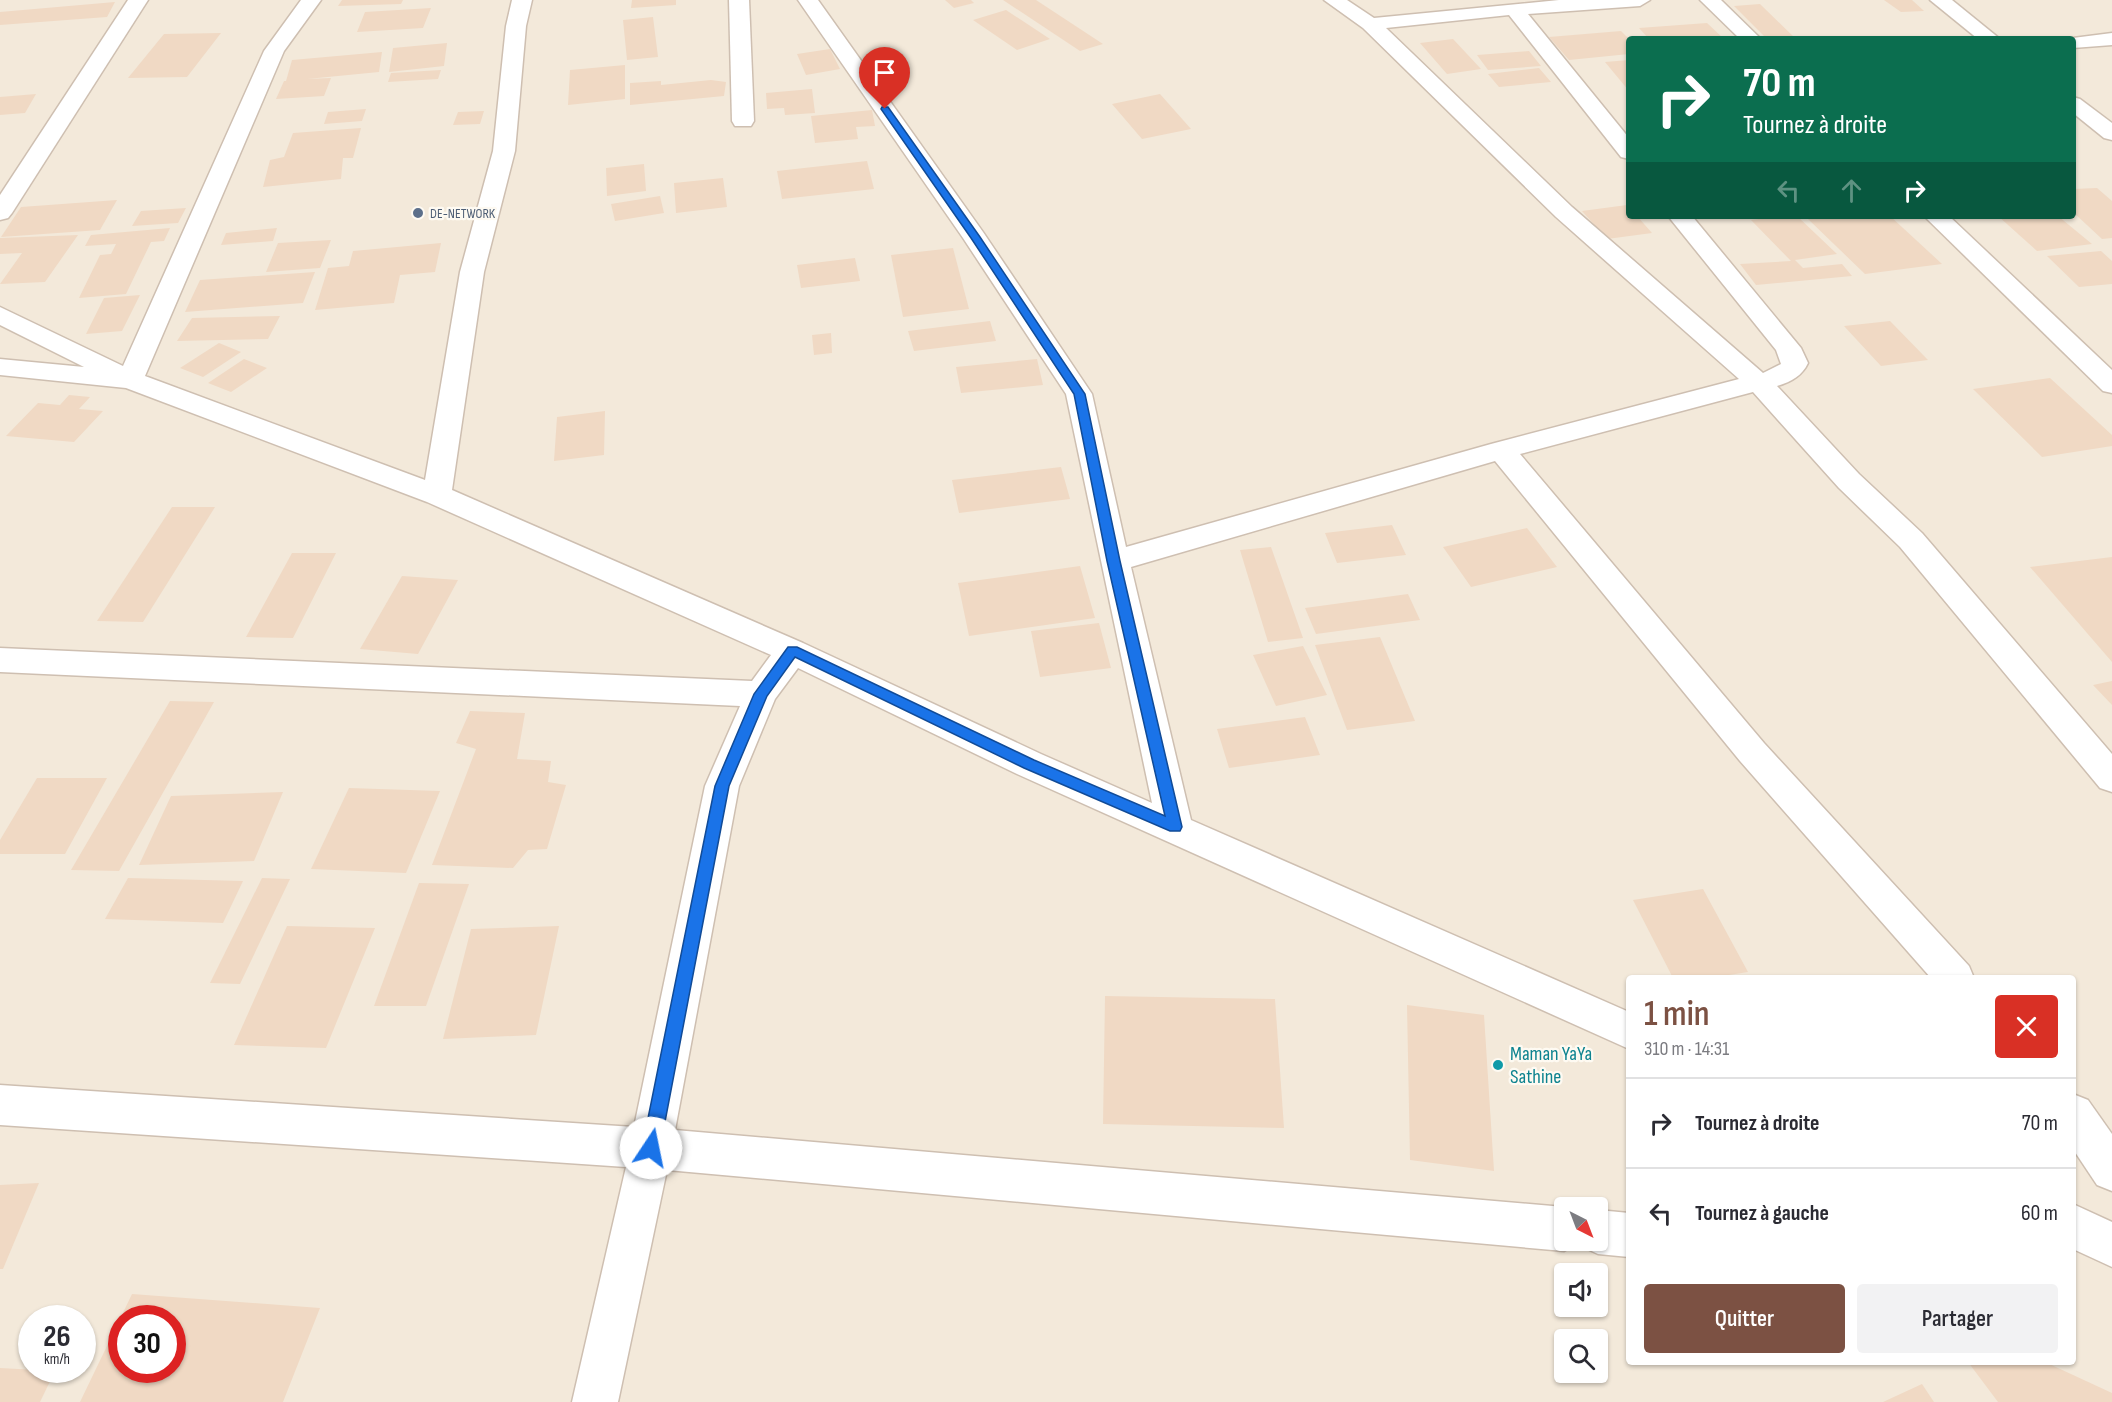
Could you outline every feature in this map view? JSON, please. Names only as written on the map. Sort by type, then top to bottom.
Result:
[{"type":"street","points":[[0,213],[138,0]]},
{"type":"street","points":[[130,380],[274,51],[311,0]]},
{"type":"street","points":[[437,495],[472,273],[504,151],[516,26],[522,0]]},
{"type":"street","points":[[739,0],[743,122]]},
{"type":"street","points":[[808,0],[975,237],[1079,394],[1114,561],[1175,827]]},
{"type":"street","points":[[1334,0],[1370,24],[1564,212],[1758,382],[1849,481],[1911,540],[2112,778]]},
{"type":"street","points":[[1370,24],[1514,9],[1640,0]]},
{"type":"street","points":[[1710,0],[1748,36]]},
{"type":"street","points":[[1940,0],[1986,36]]},
{"type":"street","points":[[1514,9],[1626,148]]},
{"type":"street","points":[[2076,42],[2112,39]]},
{"type":"street","points":[[2076,105],[2112,133]]},
{"type":"street","points":[[1114,561],[1501,450],[1775,378],[1791,369],[1795,363],[1792,354],[1682,219]]},
{"type":"street","points":[[1939,219],[2112,385]]},
{"type":"street","points":[[0,315],[130,380],[437,495],[792,651],[1029,764],[1626,1030]]},
{"type":"street","points":[[0,367],[130,380]]},
{"type":"street","points":[[1501,450],[1752,752],[1952,975]]},
{"type":"street","points":[[595,1402],[651,1148],[722,786],[761,694],[792,651]]},
{"type":"street","points":[[0,660],[761,694]]},
{"type":"street","points":[[0,1105],[651,1148],[1554,1228]]},
{"type":"street","points":[[2076,1118],[2112,1170]]},
{"type":"street","points":[[2076,1227],[2112,1245]]},
{"type":"street","points":[[1608,1233],[1626,1235]]},
{"type":"shaded area","points":[[0,0],[2112,0],[2112,1402],[0,1402]]},
{"type":"building","points":[[342,0],[403,0],[401,4],[338,6]]},
{"type":"building","points":[[632,0],[676,0],[676,5],[631,8]]},
{"type":"building","points":[[945,0],[971,0],[974,3],[954,8]]},
{"type":"building","points":[[1003,0],[1036,0],[1103,44],[1080,51]]},
{"type":"building","points":[[1884,0],[1912,0],[1924,11],[1901,12]]},
{"type":"building","points":[[115,2],[107,17],[0,25],[0,12]]},
{"type":"building","points":[[1760,4],[1793,36],[1764,36],[1734,6]]},
{"type":"building","points":[[431,8],[423,28],[357,32],[365,12]]},
{"type":"building","points":[[1006,10],[1050,39],[1017,50],[973,20]]},
{"type":"building","points":[[653,17],[658,57],[627,60],[623,20]]},
{"type":"building","points":[[1707,23],[1721,36],[1646,36],[1639,28]]},
{"type":"building","points":[[1621,31],[1626,36],[1626,54],[1569,60],[1549,37]]},
{"type":"building","points":[[221,33],[187,77],[128,78],[164,34]]},
{"type":"building","points":[[1453,39],[1481,69],[1447,74],[1420,43]]},
{"type":"building","points":[[447,43],[444,66],[389,72],[393,48]]},
{"type":"building","points":[[830,49],[840,69],[806,75],[797,54]]},
{"type":"building","points":[[1529,51],[1541,66],[1488,70],[1477,55]]},
{"type":"building","points":[[382,52],[379,72],[307,79],[331,78],[324,96],[276,99],[286,81],[292,60]]},
{"type":"building","points":[[1626,60],[1626,87],[1605,62]]},
{"type":"building","points":[[625,65],[625,99],[568,105],[570,70]]},
{"type":"building","points":[[1539,68],[1551,82],[1499,87],[1488,74]]},
{"type":"building","points":[[441,70],[438,79],[388,82],[391,73]]},
{"type":"building","points":[[711,80],[726,82],[724,96],[630,105],[630,83],[661,81],[661,85]]},
{"type":"building","points":[[812,89],[815,113],[785,115],[784,108],[767,109],[766,93]]},
{"type":"building","points":[[36,94],[25,113],[0,115],[0,97]]},
{"type":"building","points":[[1160,94],[1191,129],[1142,139],[1112,104]]},
{"type":"building","points":[[366,109],[362,121],[324,124],[328,112]]},
{"type":"building","points":[[872,110],[875,126],[856,127],[858,139],[815,143],[811,116]]},
{"type":"building","points":[[484,111],[480,124],[453,125],[458,112]]},
{"type":"building","points":[[361,128],[353,158],[343,158],[341,179],[263,187],[270,160],[284,157],[293,133]]},
{"type":"building","points":[[867,161],[874,189],[782,199],[777,171]]},
{"type":"building","points":[[644,164],[646,191],[607,196],[606,168]]},
{"type":"building","points":[[723,178],[727,207],[676,213],[674,183]]},
{"type":"building","points":[[2097,188],[2112,201],[2112,238],[2102,239],[2076,215],[2076,189]]},
{"type":"building","points":[[660,196],[664,213],[615,221],[611,204]]},
{"type":"building","points":[[117,200],[100,230],[1,237],[21,207]]},
{"type":"building","points":[[1626,205],[1626,219],[1640,219],[1652,233],[1607,239],[1582,211]]},
{"type":"building","points":[[186,208],[178,223],[132,226],[141,211]]},
{"type":"building","points":[[1800,219],[1837,254],[1795,260],[1803,268],[1842,264],[1852,276],[1756,285],[1740,264],[1791,261],[1751,220]]},
{"type":"building","points":[[1808,219],[1893,219],[1942,264],[1865,274]]},
{"type":"building","points":[[2001,219],[2062,219],[2092,244],[2037,251]]},
{"type":"building","points":[[170,228],[164,241],[151,242],[126,294],[79,298],[100,255],[111,254],[116,244],[85,246],[91,235]]},
{"type":"building","points":[[277,228],[273,241],[221,245],[226,233]]},
{"type":"building","points":[[78,235],[45,282],[0,284],[22,253],[0,254],[0,238]]},
{"type":"building","points":[[331,240],[320,268],[266,272],[278,243]]},
{"type":"building","points":[[441,243],[435,272],[400,275],[394,303],[315,310],[328,268],[349,266],[353,251]]},
{"type":"building","points":[[953,248],[969,309],[903,317],[891,255]]},
{"type":"building","points":[[2101,251],[2112,261],[2112,284],[2079,287],[2047,256]]},
{"type":"building","points":[[855,258],[860,281],[801,288],[797,265]]},
{"type":"building","points":[[315,272],[303,303],[185,312],[200,280]]},
{"type":"building","points":[[140,295],[122,331],[86,334],[104,298]]},
{"type":"building","points":[[280,316],[268,339],[177,341],[192,318]]},
{"type":"building","points":[[990,321],[996,341],[914,351],[908,331]]},
{"type":"building","points":[[1890,321],[1928,360],[1881,366],[1844,326]]},
{"type":"building","points":[[831,333],[832,353],[814,355],[812,335]]},
{"type":"building","points":[[219,343],[241,352],[203,377],[180,368]]},
{"type":"building","points":[[244,359],[267,368],[231,392],[208,383]]},
{"type":"building","points":[[1037,359],[1043,385],[961,393],[956,367]]},
{"type":"building","points":[[2050,378],[2112,435],[2112,446],[2042,457],[1973,389]]},
{"type":"building","points":[[69,395],[90,397],[79,409],[103,411],[74,442],[6,436],[38,403],[60,405]]},
{"type":"building","points":[[605,411],[604,455],[554,461],[557,417]]},
{"type":"building","points":[[1061,467],[1070,499],[959,513],[952,480]]},
{"type":"building","points":[[172,507],[215,507],[143,622],[97,621]]},
{"type":"building","points":[[1392,525],[1406,555],[1337,563],[1325,533]]},
{"type":"building","points":[[1527,528],[1557,567],[1471,587],[1443,547]]},
{"type":"building","points":[[1271,547],[1303,638],[1268,642],[1240,550]]},
{"type":"building","points":[[292,553],[336,553],[293,638],[246,637]]},
{"type":"building","points":[[2112,557],[2112,662],[2030,567]]},
{"type":"building","points":[[1080,566],[1095,618],[969,636],[958,583]]},
{"type":"building","points":[[402,576],[458,580],[418,654],[360,649]]},
{"type":"building","points":[[1408,594],[1420,620],[1316,634],[1305,608]]},
{"type":"building","points":[[1099,623],[1111,668],[1040,677],[1031,631]]},
{"type":"building","points":[[1380,637],[1415,721],[1347,730],[1315,645]]},
{"type":"building","points":[[1303,646],[1327,695],[1276,706],[1253,655]]},
{"type":"building","points":[[2112,681],[2112,705],[2093,685]]},
{"type":"building","points":[[170,701],[214,702],[119,871],[71,870]]},
{"type":"building","points":[[470,711],[525,713],[517,759],[551,761],[548,782],[566,785],[547,849],[528,850],[513,868],[432,865],[476,749],[456,743]]},
{"type":"building","points":[[1305,717],[1320,755],[1229,768],[1217,729]]},
{"type":"building","points":[[37,778],[107,778],[65,854],[0,854],[0,840]]},
{"type":"building","points":[[349,788],[440,791],[406,873],[311,869]]},
{"type":"building","points":[[283,792],[254,861],[139,865],[171,796]]},
{"type":"building","points":[[128,878],[243,881],[223,923],[105,919]]},
{"type":"building","points":[[262,878],[290,879],[240,984],[210,983]]},
{"type":"building","points":[[419,883],[469,884],[426,1006],[374,1006]]},
{"type":"building","points":[[1703,889],[1748,972],[1729,975],[1671,975],[1633,900]]},
{"type":"building","points":[[287,926],[375,928],[326,1048],[234,1045]]},
{"type":"building","points":[[559,926],[536,1035],[443,1039],[471,929]]},
{"type":"building","points":[[1105,996],[1275,999],[1284,1128],[1103,1124]]},
{"type":"building","points":[[1407,1005],[1484,1015],[1494,1171],[1410,1160]]},
{"type":"building","points":[[39,1183],[3,1269],[0,1269],[0,1185]]},
{"type":"building","points":[[132,1294],[320,1308],[283,1402],[80,1402],[89,1383],[96,1383],[96,1369],[108,1344],[108,1383],[186,1383],[186,1305],[127,1305]]},
{"type":"building","points":[[1970,1365],[2051,1365],[2112,1393],[2112,1402],[1998,1402]]},
{"type":"building","points":[[0,1368],[18,1369],[18,1383],[49,1383],[40,1402],[0,1402]]},
{"type":"building","points":[[1922,1384],[1934,1402],[1883,1402]]},
{"type":"place","name":"DE-NETWORK","points":[[418,213]]},
{"type":"place","name":"Maman YaYa Sathine","points":[[1498,1065]]},
{"type":"route","points":[[651,1148],[722,786],[761,694],[792,651],[1029,764],[1175,827],[1114,561],[1079,394],[975,237],[885,109]]}]
